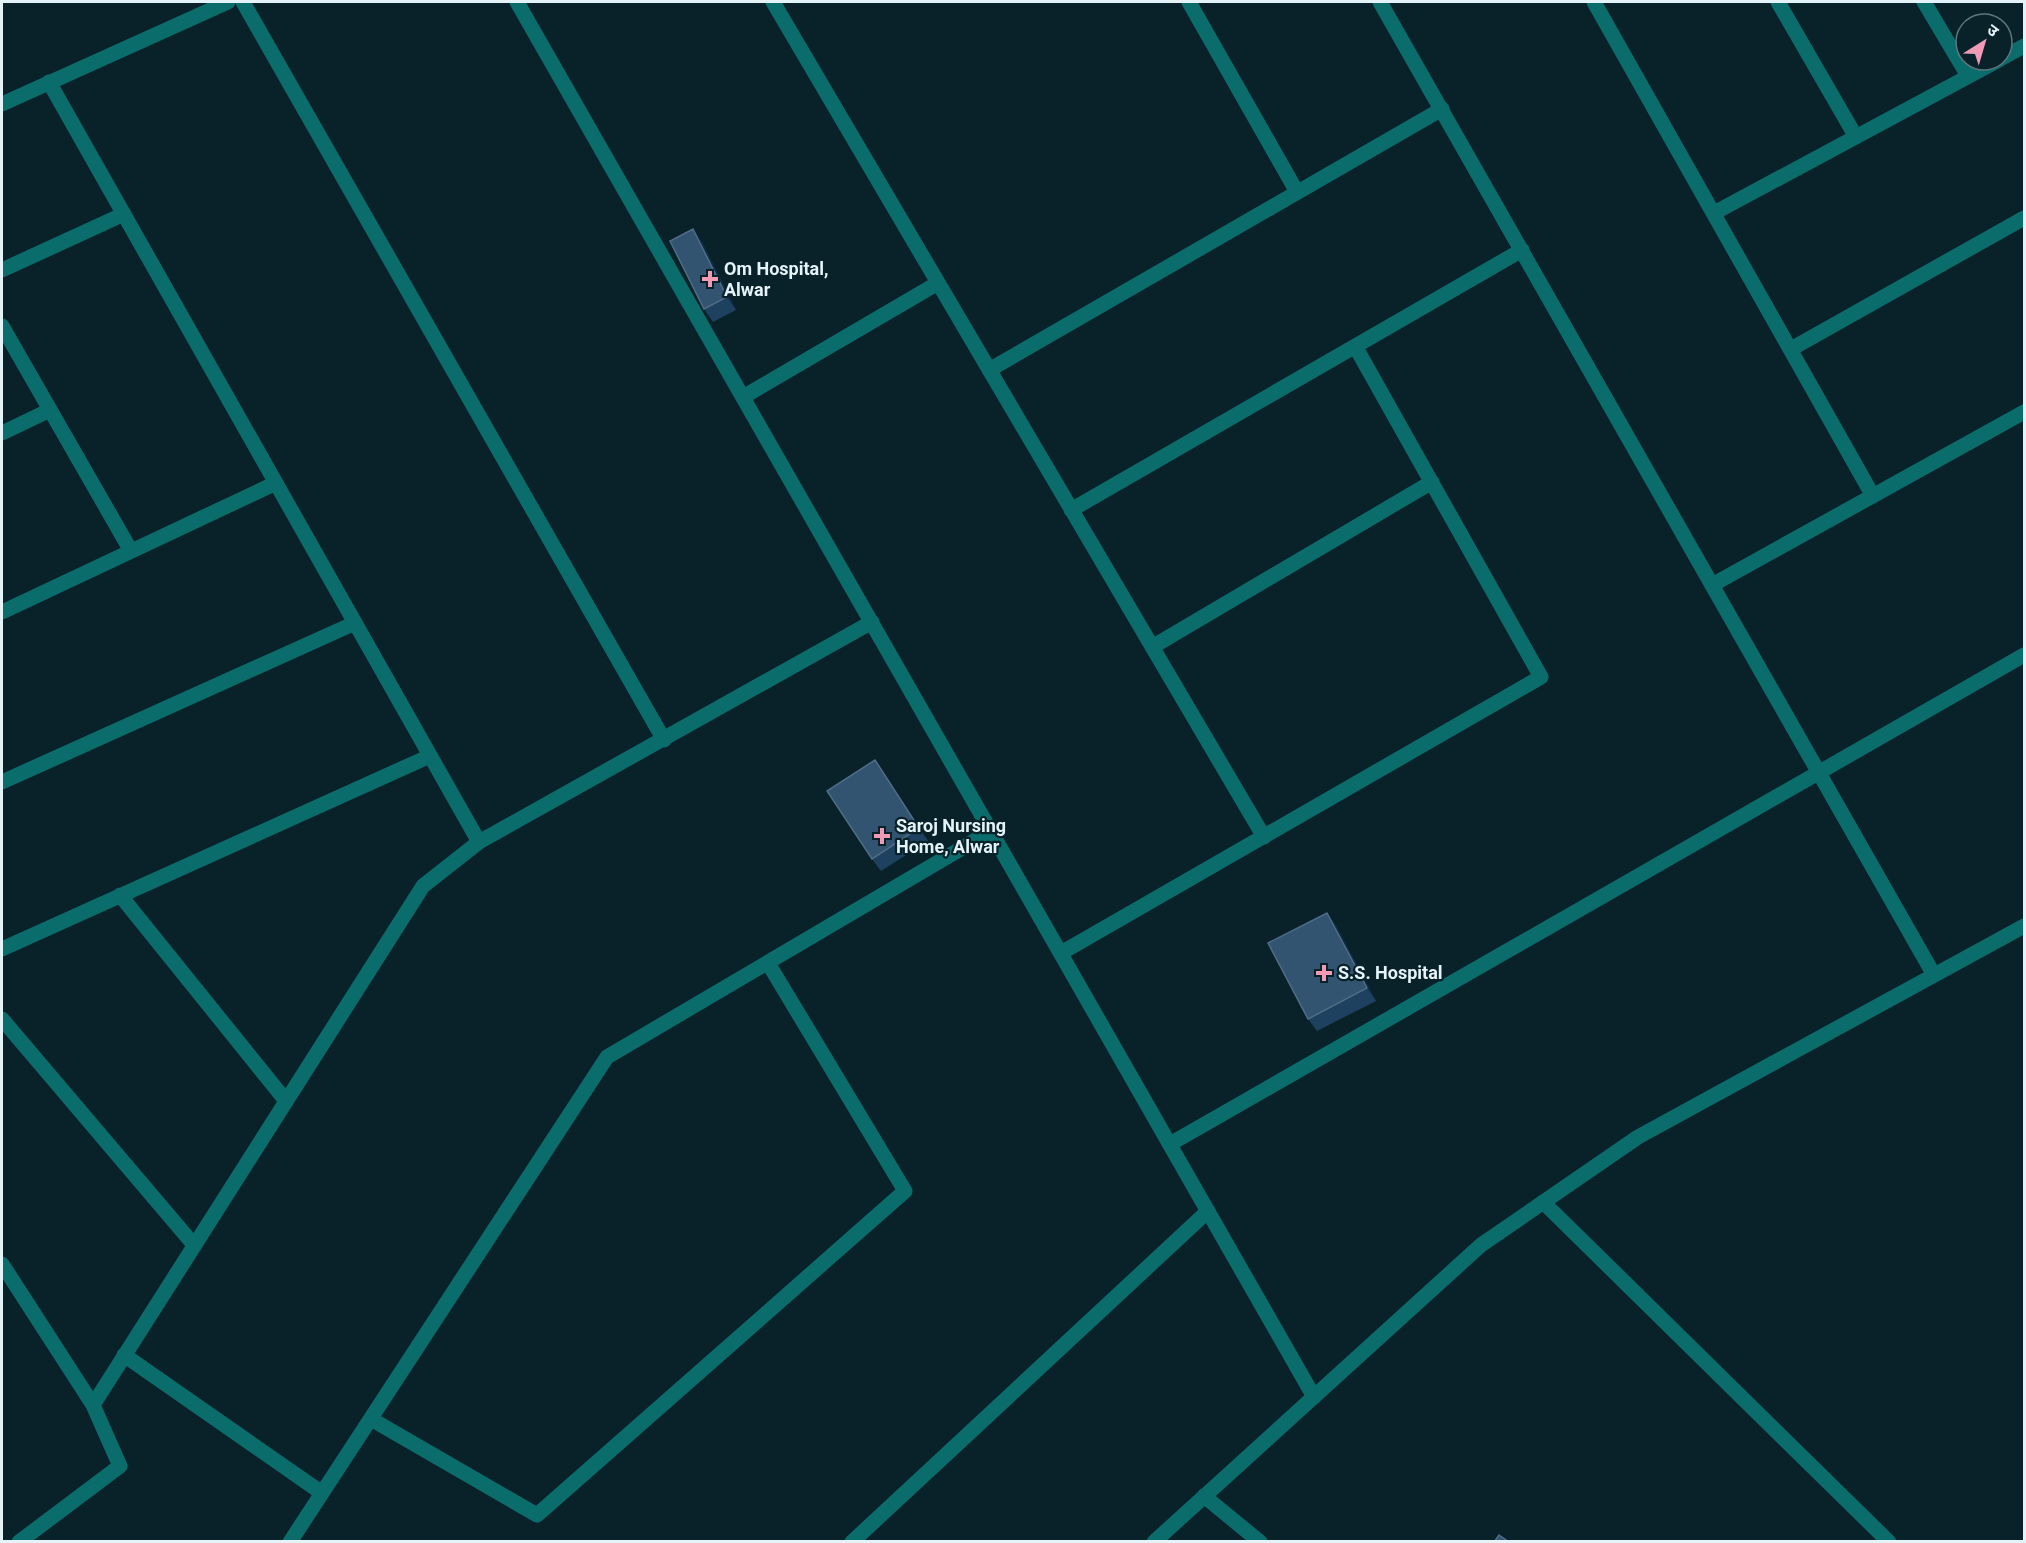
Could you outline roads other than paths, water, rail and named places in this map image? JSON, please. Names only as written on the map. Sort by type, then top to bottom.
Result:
[{"type":"street","points":[[2,104],[228,2]]},
{"type":"street","points":[[243,2],[664,740]]},
{"type":"street","points":[[517,2],[1314,1397]]},
{"type":"street","points":[[772,2],[1263,837]]},
{"type":"street","points":[[1189,2],[1298,192]]},
{"type":"street","points":[[1380,2],[1934,975]]},
{"type":"street","points":[[1594,2],[1873,496]]},
{"type":"street","points":[[1778,2],[1856,137]]},
{"type":"street","points":[[1924,2],[1968,76]]},
{"type":"street","points":[[1713,213],[1976,72]]},
{"type":"street","points":[[49,82],[479,842]]},
{"type":"street","points":[[989,370],[1442,109]]},
{"type":"street","points":[[2,270],[124,214]]},
{"type":"street","points":[[1791,350],[2025,218]]},
{"type":"street","points":[[1071,510],[1522,250]]},
{"type":"street","points":[[743,397],[938,283]]},
{"type":"street","points":[[2,326],[131,551]]},
{"type":"street","points":[[1061,953],[1541,677],[1355,346]]},
{"type":"street","points":[[2,433],[50,410]]},
{"type":"street","points":[[1712,585],[2025,412]]},
{"type":"street","points":[[1152,647],[1432,482]]},
{"type":"street","points":[[2,612],[276,483]]},
{"type":"street","points":[[93,1405],[423,886],[479,842],[872,622]]},
{"type":"street","points":[[2,782],[356,623]]},
{"type":"street","points":[[1170,1144],[2025,655]]},
{"type":"street","points":[[2,950],[430,756]]},
{"type":"street","points":[[290,1542],[607,1057],[991,831]]},
{"type":"street","points":[[120,895],[286,1101]]},
{"type":"street","points":[[1154,1542],[1481,1245],[1638,1137],[2025,926]]},
{"type":"street","points":[[371,1419],[537,1515],[905,1191],[768,963]]},
{"type":"street","points":[[2,1019],[194,1245]]},
{"type":"street","points":[[1543,1202],[1889,1542]]},
{"type":"street","points":[[852,1542],[1208,1211]]},
{"type":"street","points":[[2,1264],[93,1405],[120,1466],[19,1542]]},
{"type":"street","points":[[124,1355],[322,1493]]},
{"type":"street","points":[[1204,1496],[1260,1542]]},
{"type":"place","name":"Om Hospital, Alwar","points":[[710,279]]},
{"type":"place","name":"Saroj Nursing Home, Alwar","points":[[882,836]]},
{"type":"place","name":"S.S. Hospital","points":[[1324,973]]}]
